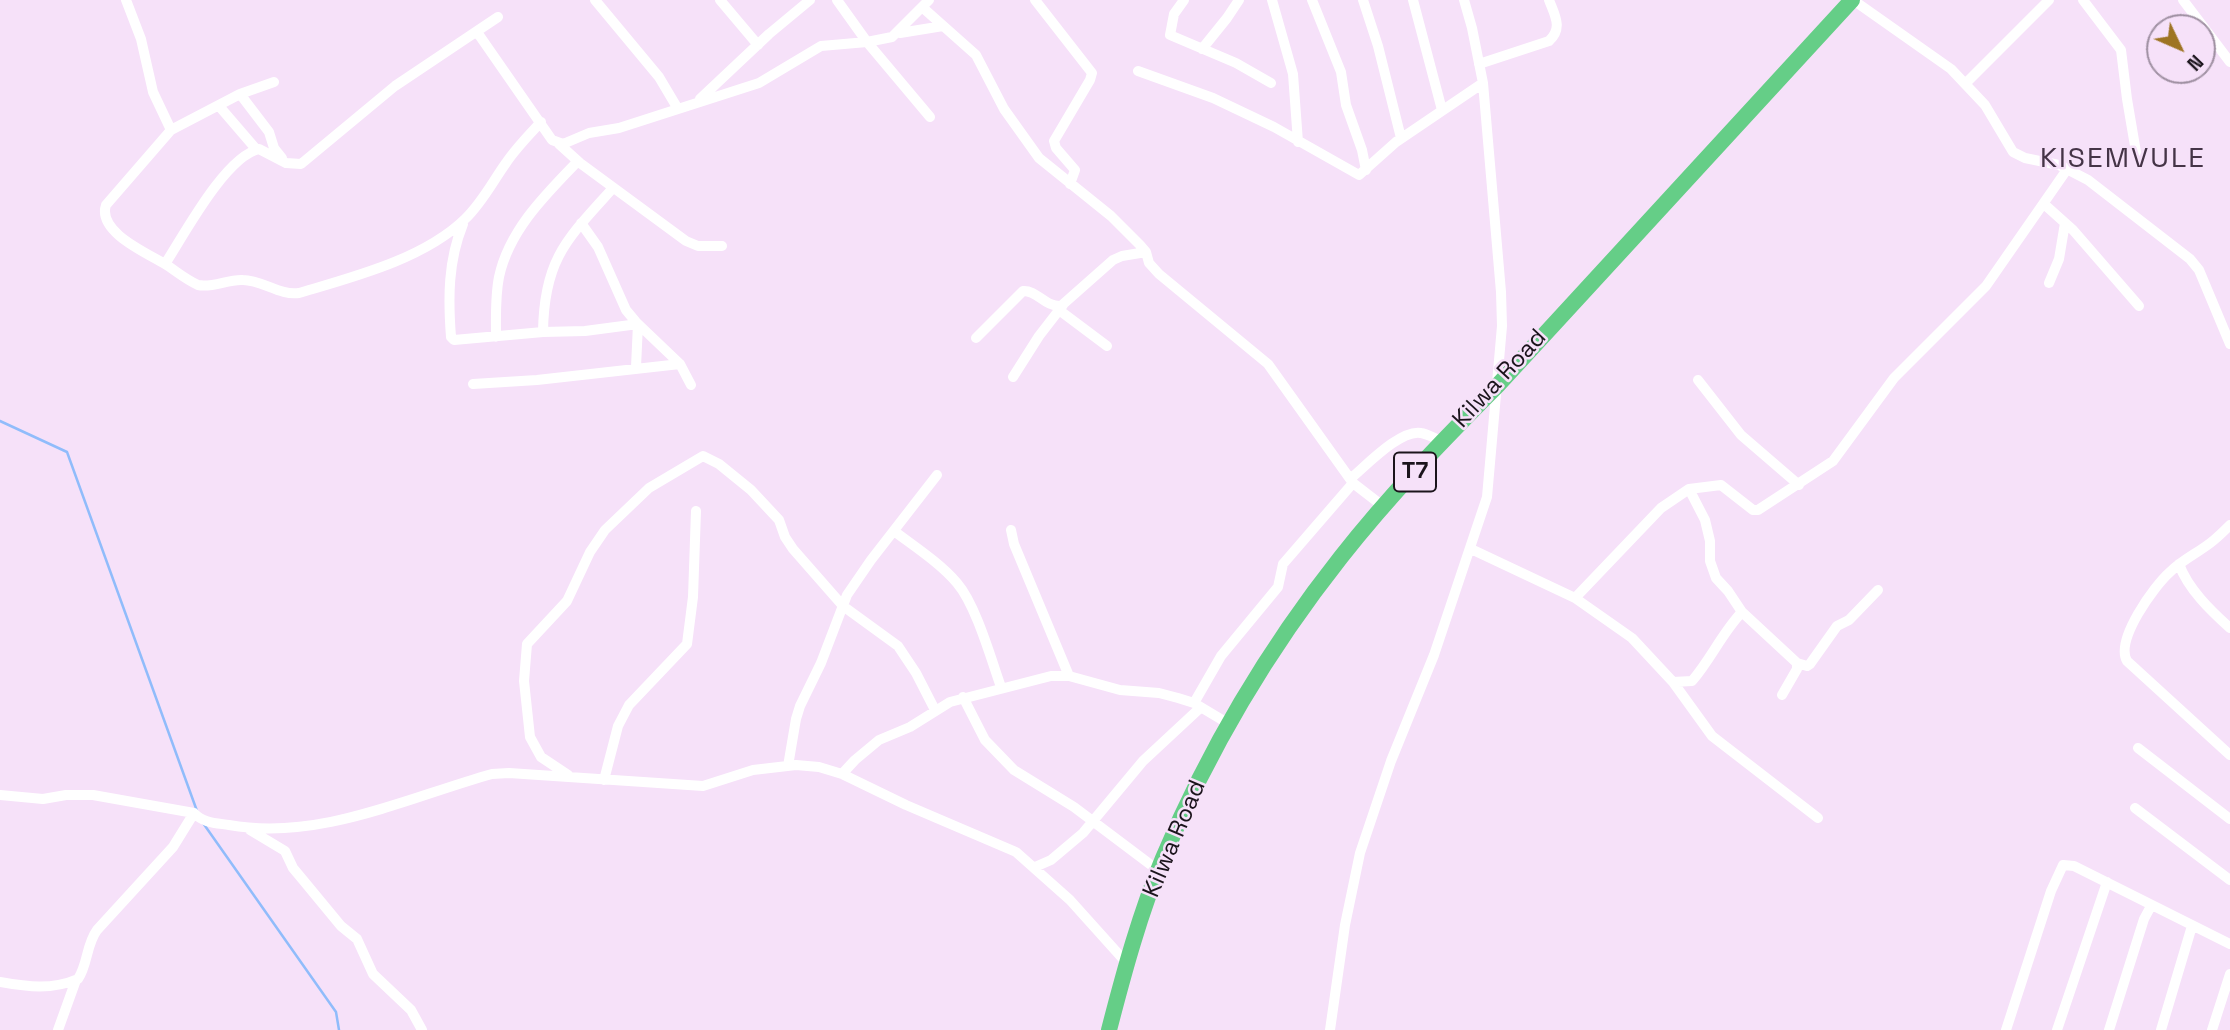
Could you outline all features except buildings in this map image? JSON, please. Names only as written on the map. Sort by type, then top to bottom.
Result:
[{"type":"highway","name":"Kilwa Road","points":[[1109,1030],[1128,960],[1159,871],[1184,812],[1229,724],[1307,602],[1342,556],[1442,441],[1498,384],[1853,0]]},
{"type":"street","points":[[126,0],[141,40],[153,92],[171,130]]},
{"type":"street","points":[[595,0],[659,77],[678,109]]},
{"type":"street","points":[[720,0],[758,45]]},
{"type":"street","points":[[699,101],[810,0]]},
{"type":"street","points":[[837,0],[867,42],[930,117]]},
{"type":"street","points":[[1035,0],[1091,71],[1090,80],[1054,141],[1056,148],[1075,170],[1070,184]]},
{"type":"street","points":[[1184,0],[1174,14],[1170,34],[1236,63],[1270,83]]},
{"type":"street","points":[[1202,49],[1239,0]]},
{"type":"street","points":[[1272,0],[1293,74],[1298,142]]},
{"type":"street","points":[[1312,0],[1341,72],[1346,105],[1362,149],[1366,170]]},
{"type":"street","points":[[1363,0],[1378,46],[1401,138]]},
{"type":"street","points":[[1413,0],[1442,110]]},
{"type":"street","points":[[1329,1030],[1345,925],[1360,853],[1391,761],[1434,654],[1487,497],[1503,326],[1483,83],[1464,0]]},
{"type":"street","points":[[1479,64],[1549,41],[1556,35],[1558,23],[1549,0]]},
{"type":"street","points":[[1853,0],[1951,69],[1966,83],[1984,105],[2013,152],[2025,158],[2068,168],[2088,180],[2190,259],[2199,270],[2230,344]]},
{"type":"street","points":[[1966,83],[2049,0]]},
{"type":"street","points":[[2083,0],[2121,50],[2136,152]]},
{"type":"street","points":[[2183,0],[2230,62]]},
{"type":"street","points":[[897,34],[926,4],[943,26],[976,55],[1004,109],[1039,158],[1111,216],[1146,253],[1149,263],[1160,274],[1268,364],[1351,481],[1384,507]]},
{"type":"street","points":[[219,106],[256,149],[286,163],[297,165],[306,161],[375,101],[498,17]]},
{"type":"street","points":[[559,144],[589,133],[619,128],[759,83],[821,46],[887,39],[897,34],[943,26]]},
{"type":"street","points":[[477,32],[552,140],[686,240],[698,246],[722,246]]},
{"type":"street","points":[[1138,71],[1213,98],[1274,127],[1355,175],[1366,170],[1401,138],[1483,83]]},
{"type":"street","points":[[274,82],[240,94],[171,130],[106,205],[105,220],[128,243],[198,285],[209,286],[246,280],[295,294],[372,272],[455,229],[541,122]]},
{"type":"street","points":[[240,94],[269,132],[274,148],[286,163]]},
{"type":"street","points":[[165,264],[219,180],[237,162],[256,149]]},
{"type":"street","points":[[496,337],[498,281],[508,252],[522,226],[541,200],[578,161]]},
{"type":"street","points":[[1575,598],[1653,515],[1689,489],[1721,485],[1753,510],[1758,510],[1833,461],[1894,378],[1986,286],[2068,168]]},
{"type":"street","points":[[542,332],[543,308],[553,266],[568,239],[613,188]]},
{"type":"street","points":[[2044,204],[2105,265],[2139,306]]},
{"type":"street","points":[[464,220],[449,276],[451,337],[455,341],[638,324]]},
{"type":"street","points":[[581,223],[598,247],[619,296],[638,324],[680,364],[691,384]]},
{"type":"street","points":[[2049,283],[2059,259],[2065,223]]},
{"type":"street","points":[[1013,377],[1061,307],[1113,260],[1146,253]]},
{"type":"street","points":[[976,338],[1023,290],[1028,290],[1049,304],[1061,307],[1107,346]]},
{"type":"street","points":[[636,368],[638,324]]},
{"type":"street","points":[[473,384],[537,380],[680,364]]},
{"type":"street","points":[[1698,380],[1741,435],[1799,485]]},
{"type":"street","points":[[1035,867],[1052,859],[1093,821],[1143,761],[1197,706],[1221,656],[1278,587],[1283,564],[1351,481],[1392,443],[1409,435],[1419,432],[1442,441]]},
{"type":"street","points":[[571,777],[541,757],[530,737],[524,681],[527,644],[567,601],[590,552],[605,530],[649,488],[684,465],[704,456],[719,464],[751,490],[779,520],[793,549],[843,606],[898,646],[935,709]]},
{"type":"street","points":[[788,766],[800,706],[847,595],[937,475]]},
{"type":"street","points":[[1689,489],[1705,520],[1713,574],[1742,612],[1797,663],[1807,667],[1837,626],[1849,620],[1878,590]]},
{"type":"street","points":[[604,779],[618,726],[629,705],[687,644],[693,597],[696,511]]},
{"type":"street","points":[[2230,525],[2159,583],[2128,634],[2124,656],[2230,755]]},
{"type":"street","points":[[1011,530],[1014,544],[1069,676]]},
{"type":"street","points":[[894,531],[931,559],[961,588],[982,633],[1001,687]]},
{"type":"street","points":[[1471,549],[1575,598],[1632,638],[1672,682],[1712,736],[1818,818]]},
{"type":"street","points":[[2179,564],[2201,598],[2230,628]]},
{"type":"street","points":[[1672,682],[1692,681],[1742,612]]},
{"type":"street","points":[[1782,695],[1797,669],[1797,663]]},
{"type":"street","points":[[842,774],[879,740],[910,727],[935,709],[963,697],[1051,676],[1069,676],[1120,690],[1159,694],[1197,706],[1229,724]]},
{"type":"street","points":[[963,697],[985,740],[1014,770],[1093,821],[1159,871]]},
{"type":"street","points":[[2138,748],[2230,818]]},
{"type":"street","points":[[0,795],[43,799],[93,794],[194,813],[201,820],[245,828],[284,830],[336,822],[492,774],[703,786],[752,770],[808,765],[842,774],[905,805],[1016,852],[1070,900],[1123,959],[1128,960]]},
{"type":"street","points":[[2135,808],[2230,880]]},
{"type":"street","points":[[58,1030],[76,980],[83,971],[93,934],[173,847],[194,813]]},
{"type":"street","points":[[245,828],[285,851],[298,874],[341,926],[358,939],[373,974],[411,1010],[422,1030]]},
{"type":"street","points":[[2006,1030],[2063,864],[2074,866],[2230,944]]},
{"type":"street","points":[[2057,1030],[2107,882]]},
{"type":"street","points":[[2109,1030],[2144,919],[2151,906]]},
{"type":"street","points":[[2161,1030],[2192,926]]},
{"type":"street","points":[[2212,1030],[2230,974]]},
{"type":"street","points":[[0,982],[38,988],[76,980]]},
{"type":"waterway","points":[[0,421],[67,452],[197,811]]},
{"type":"waterway","points":[[203,823],[336,1012],[339,1030]]},
{"type":"district","name":"KISEMVULE","points":[[2123,159]]}]
